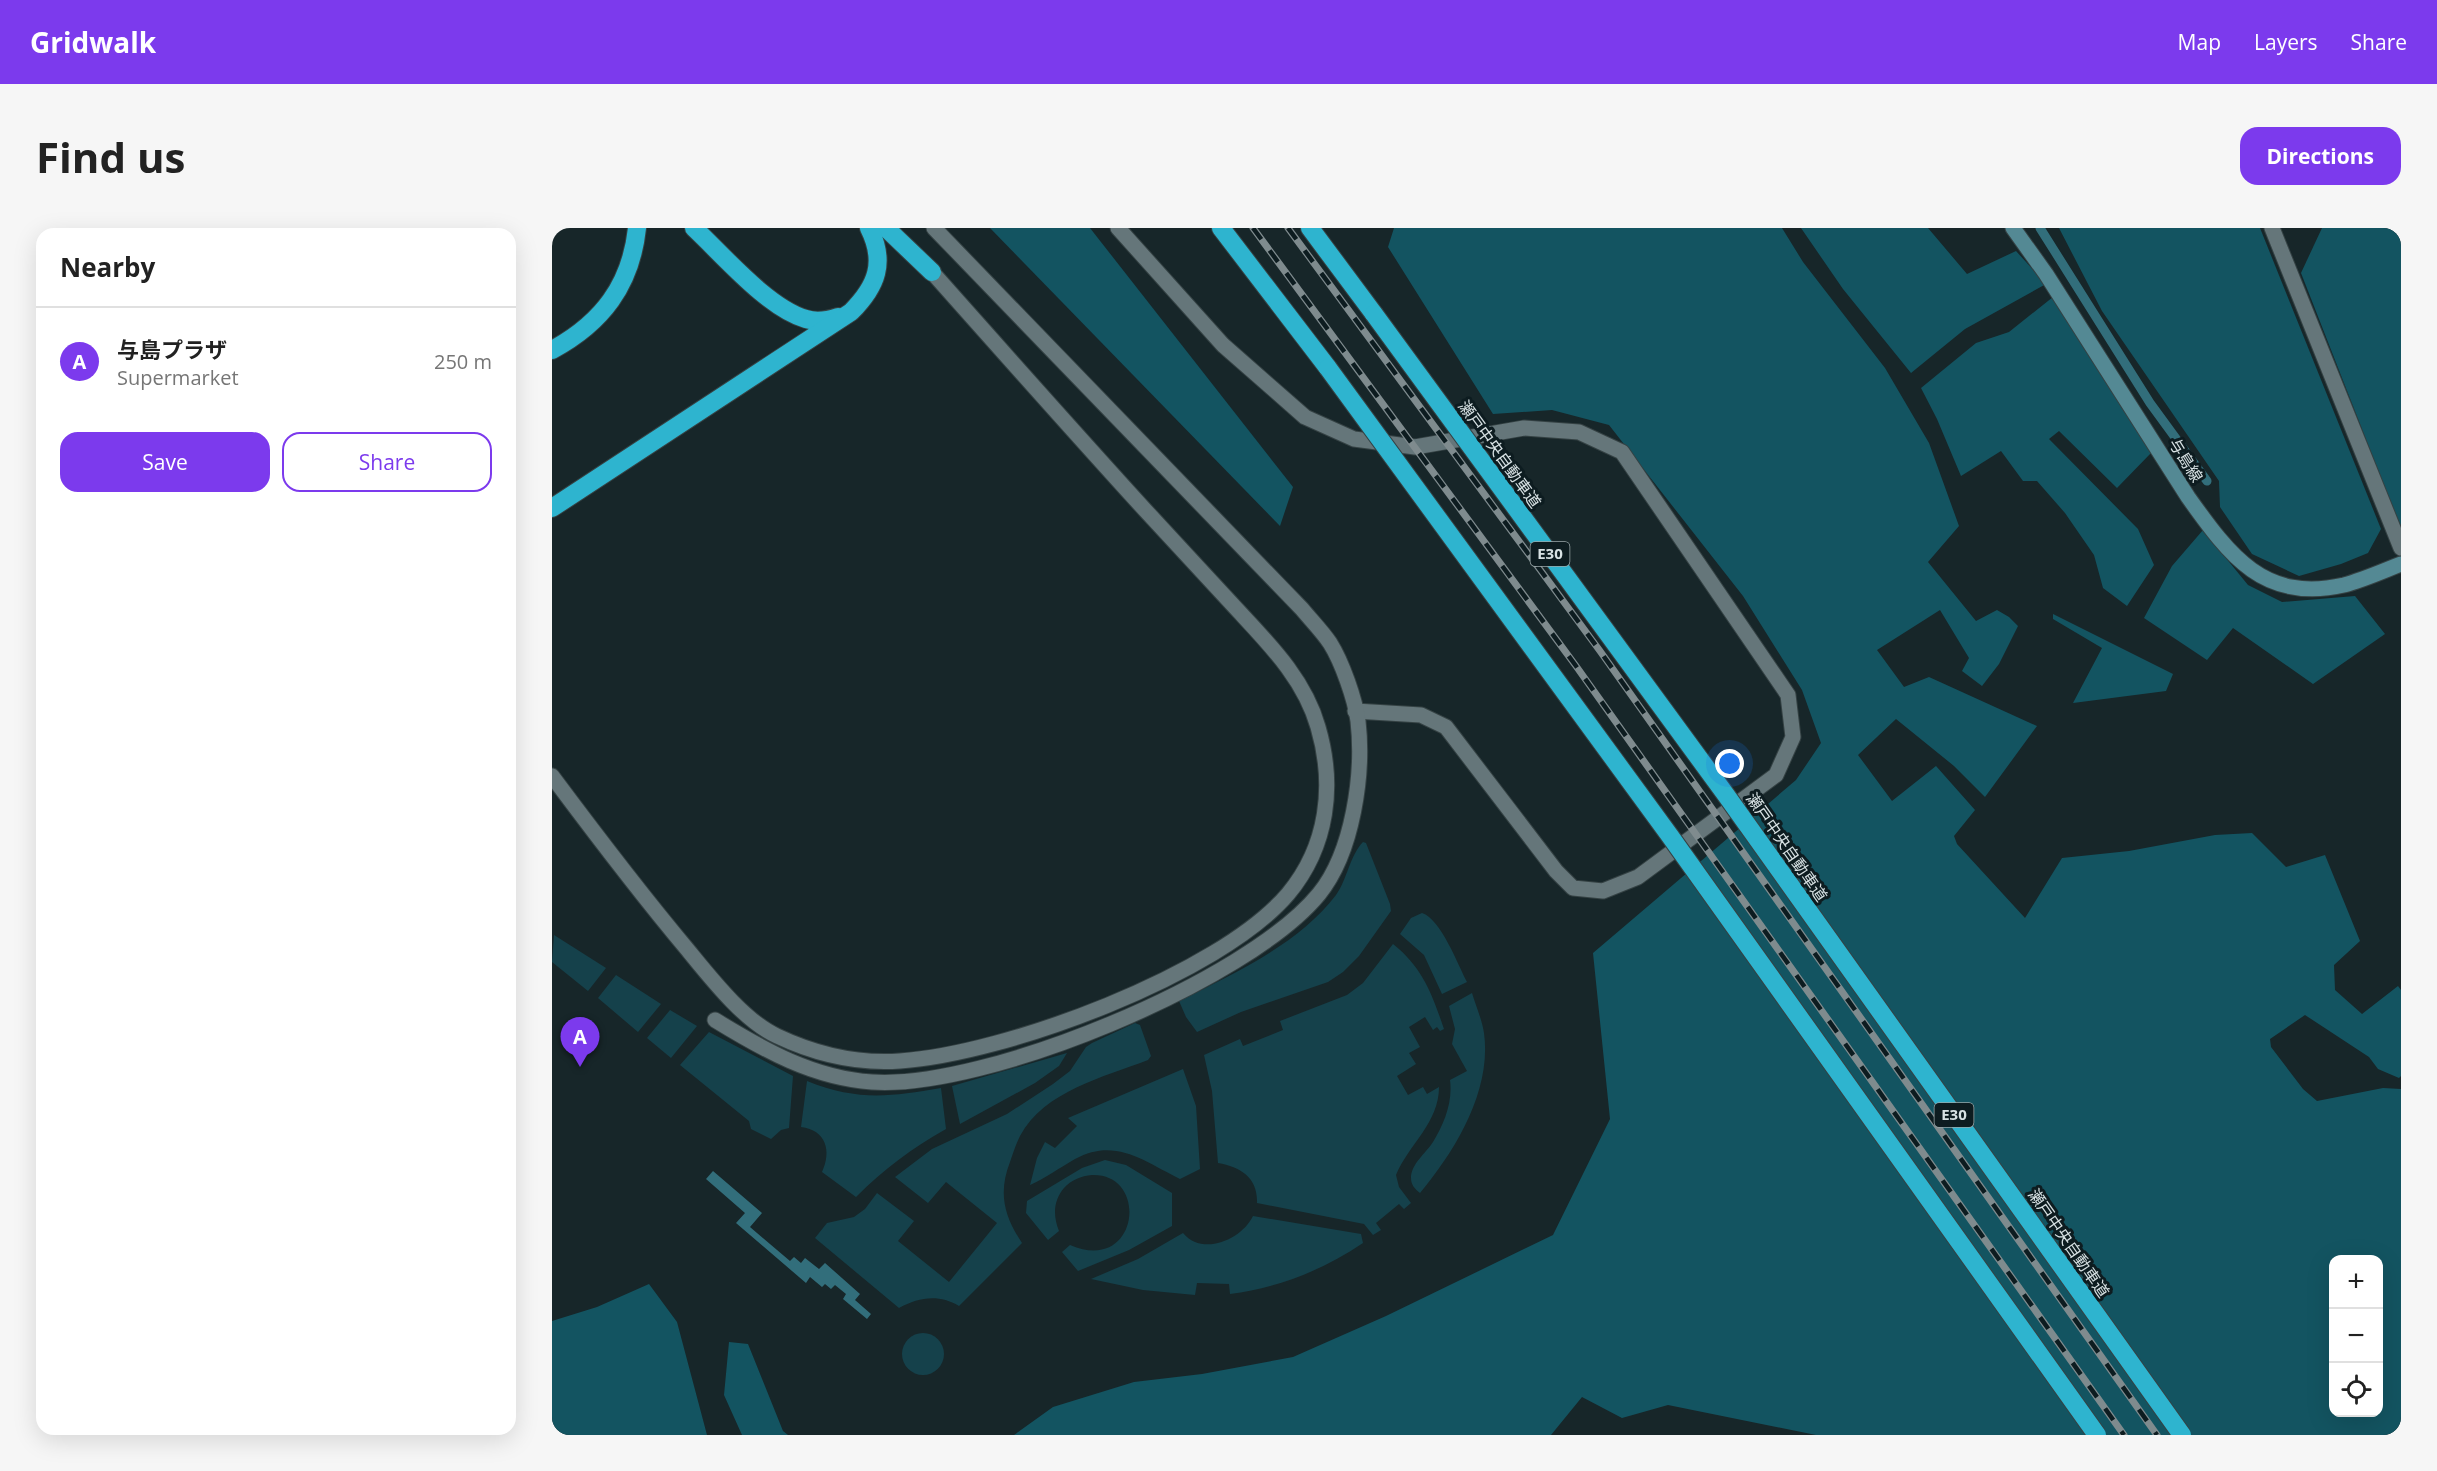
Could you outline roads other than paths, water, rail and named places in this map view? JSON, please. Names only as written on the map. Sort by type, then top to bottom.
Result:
[{"type":"highway","points":[[552,350],[582,331],[604,311],[621,285],[633,259],[637,228]]},
{"type":"highway","points":[[694,228],[768,299],[788,312],[808,320],[830,320],[851,312]]},
{"type":"highway","points":[[552,508],[851,312],[865,298],[874,280],[879,261],[875,240],[869,228]]},
{"type":"highway","points":[[886,228],[932,272]]},
{"type":"highway","points":[[1221,228],[1328,368]]},
{"type":"highway","points":[[1228,228],[1670,836],[2097,1435]]},
{"type":"highway","name":"瀬戸中央自動車道","points":[[1310,228],[1726,795],[2182,1435]]},
{"type":"highway","points":[[1326,228],[1374,314]]},
{"type":"main road","name":"与島線","points":[[2013,228],[2046,274],[2188,497],[2239,562],[2268,580],[2298,589],[2345,585],[2401,564]]},
{"type":"street","points":[[715,1020],[758,1046],[804,1068],[831,1076],[873,1082],[943,1077],[1015,1057],[1082,1035],[1173,997],[1234,963],[1290,923],[1319,894],[1338,863],[1352,821],[1358,764],[1358,720],[1346,679],[1330,644],[1302,609],[934,228]]},
{"type":"street","points":[[1118,228],[1222,345],[1305,417],[1354,439],[1415,447],[1524,428],[1579,432],[1622,452],[1788,695],[1793,736],[1776,776],[1638,877],[1603,891],[1573,888],[1556,871],[1446,727],[1421,715],[1355,711]]},
{"type":"street","points":[[2271,228],[2401,548]]},
{"type":"street","points":[[552,776],[629,879],[734,1003],[772,1034],[828,1057],[896,1062],[949,1055],[1093,1011],[1149,986],[1234,942],[1264,918],[1290,892],[1321,838],[1328,800],[1327,763],[1317,724],[1304,692],[1283,660],[932,272]]},
{"type":"waterway","points":[[2040,228],[2150,403],[2207,481]]},
{"type":"railway","points":[[1253,228],[1576,666],[2124,1435]]},
{"type":"railway","points":[[1288,228],[1600,651],[2157,1435]]},
{"type":"place","name":"与島プラザ","points":[[580,1067]]}]
